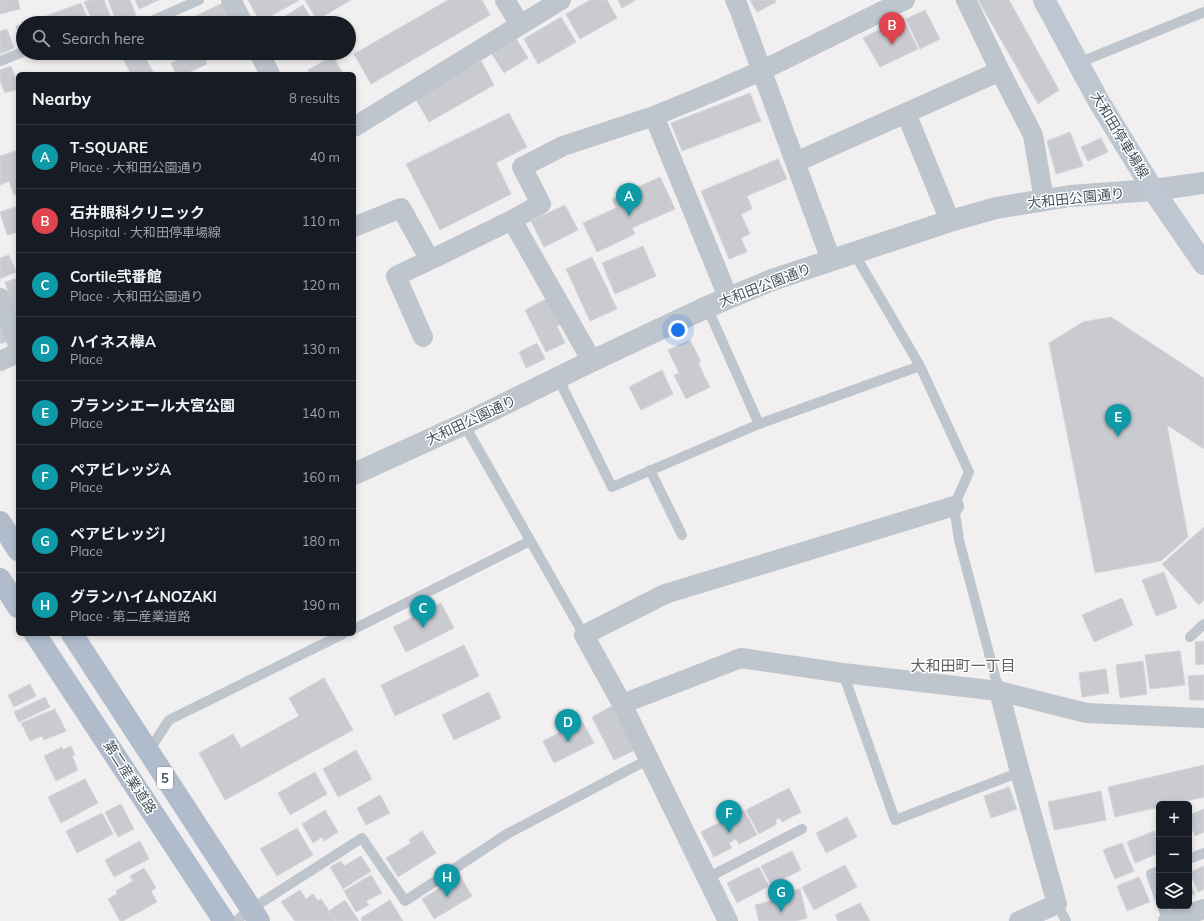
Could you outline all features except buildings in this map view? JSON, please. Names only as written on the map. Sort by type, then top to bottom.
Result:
[{"type":"main road","name":"大和田停車場線","points":[[1044,0],[1098,100],[1153,190],[1204,264]]},
{"type":"main road","points":[[0,522],[16,547]]},
{"type":"main road","points":[[0,579],[12,602]]},
{"type":"main road","name":"第二産業道路","points":[[37,636],[224,921]]},
{"type":"main road","name":"第二産業道路","points":[[73,636],[148,752],[249,917]]},
{"type":"street","points":[[231,0],[239,16]]},
{"type":"street","points":[[505,0],[520,25]]},
{"type":"street","points":[[356,126],[561,0]]},
{"type":"street","points":[[735,0],[763,70],[831,260]]},
{"type":"street","points":[[423,338],[396,276],[512,220],[541,204],[522,167],[563,146],[654,116],[763,70],[905,0]]},
{"type":"street","points":[[966,0],[1033,135],[1044,200]]},
{"type":"street","points":[[263,60],[269,72]]},
{"type":"street","points":[[796,162],[1000,71]]},
{"type":"street","points":[[906,113],[950,221]]},
{"type":"street","points":[[654,116],[728,297]]},
{"type":"street","name":"大和田公園通り","points":[[356,473],[464,424],[592,361],[728,297],[772,280],[950,221],[996,208],[1070,196],[1153,190],[1204,183]]},
{"type":"street","points":[[356,226],[401,208],[430,260]]},
{"type":"street","points":[[512,220],[592,361]]},
{"type":"street","points":[[0,298],[16,340]]},
{"type":"street","points":[[0,361],[16,354]]},
{"type":"street","points":[[728,921],[622,704],[584,635],[665,594],[954,506]]},
{"type":"street","points":[[622,704],[740,658],[843,673],[999,691],[1086,713],[1204,718]]},
{"type":"street","points":[[999,691],[1020,772],[1061,912],[1019,921]]},
{"type":"street","points":[[1168,921],[1204,909]]},
{"type":"lane","points":[[163,16],[199,0]]},
{"type":"lane","points":[[1078,62],[1204,12]]},
{"type":"lane","points":[[0,62],[16,55]]},
{"type":"lane","points":[[854,253],[920,366],[969,472],[954,506],[959,540],[999,691]]},
{"type":"lane","points":[[707,307],[759,424]]},
{"type":"lane","points":[[558,378],[612,487],[759,424],[920,366]]},
{"type":"lane","points":[[464,424],[584,635]]},
{"type":"lane","points":[[650,470],[682,535]]},
{"type":"lane","points":[[356,627],[530,541]]},
{"type":"lane","points":[[1190,637],[1204,624]]},
{"type":"lane","points":[[148,752],[169,720],[339,636]]},
{"type":"lane","points":[[843,673],[895,820],[1020,772]]},
{"type":"lane","points":[[249,917],[362,838],[406,901],[507,834],[649,759]]},
{"type":"lane","points":[[707,878],[802,829]]},
{"type":"lane","points":[[1192,858],[1204,853]]},
{"type":"lane","points":[[1156,872],[1150,874],[1156,889]]},
{"type":"lane","points":[[1163,909],[1168,921]]},
{"type":"place","name":"石井眼科クリニック","points":[[892,45]]},
{"type":"place","name":"T-SQUARE","points":[[629,216]]},
{"type":"place","name":"ブランシエール大宮公園","points":[[1118,437]]},
{"type":"place","name":"Cortile弐番館","points":[[423,628]]},
{"type":"place","name":"ハイネス欅A","points":[[568,742]]},
{"type":"place","name":"ペアビレッジA","points":[[729,833]]},
{"type":"place","name":"グランハイムNOZAKI","points":[[447,897]]},
{"type":"place","name":"ペアビレッジJ","points":[[781,912]]},
{"type":"district","name":"大和田町一丁目","points":[[963,665]]}]
